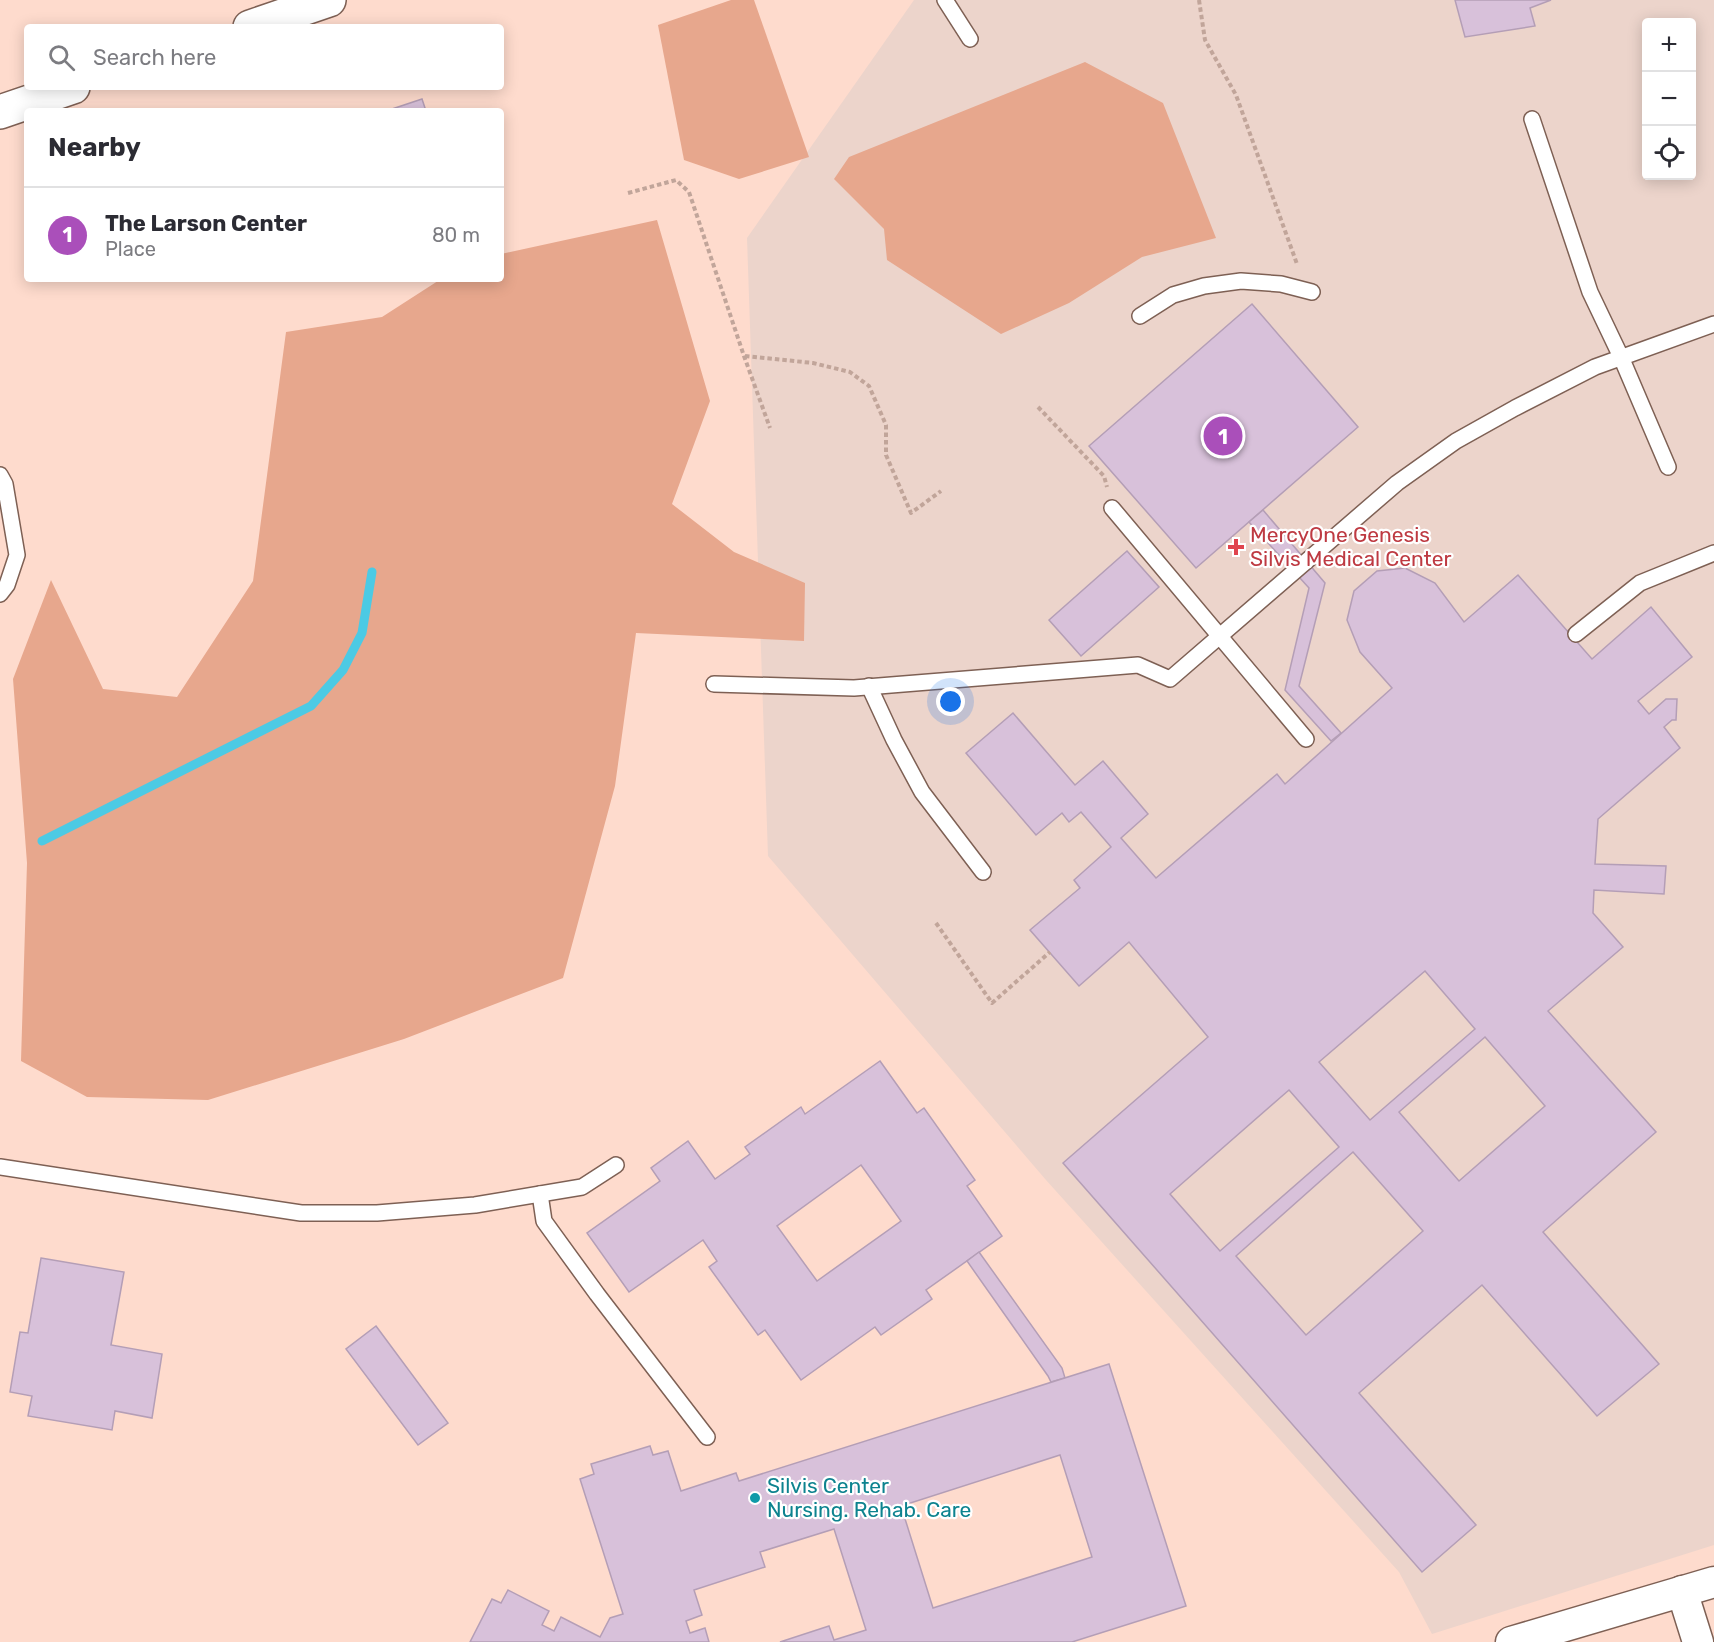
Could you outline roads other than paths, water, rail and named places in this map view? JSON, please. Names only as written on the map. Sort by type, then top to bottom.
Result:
[{"type":"street","points":[[259,24],[329,0]]},
{"type":"street","points":[[0,112],[64,90]]},
{"type":"street","points":[[1511,1642],[1714,1582]]},
{"type":"street","points":[[1682,1591],[1698,1642]]},
{"type":"lane","points":[[945,0],[970,39]]},
{"type":"lane","points":[[1532,119],[1590,292],[1668,466]]},
{"type":"lane","points":[[1140,316],[1173,296],[1204,286],[1241,281],[1281,284],[1312,292]]},
{"type":"lane","points":[[714,684],[854,688],[1138,665],[1170,679],[1397,483],[1456,441],[1594,367],[1714,324]]},
{"type":"lane","points":[[0,475],[5,484],[17,555],[7,585],[0,594]]},
{"type":"lane","points":[[1112,508],[1306,740]]},
{"type":"lane","points":[[1576,634],[1640,583],[1713,558]]},
{"type":"lane","points":[[869,687],[922,792],[983,872]]},
{"type":"lane","points":[[0,1167],[301,1213],[377,1213],[475,1205],[582,1187],[616,1165]]},
{"type":"lane","points":[[540,1194],[544,1221],[707,1437]]},
{"type":"waterway","points":[[42,841],[311,706],[343,670],[362,633],[372,572]]},
{"type":"place","name":"The Larson Center","points":[[1223,436]]},
{"type":"place","name":"MercyOne Genesis Silvis Medical Center","points":[[1236,547]]},
{"type":"place","name":"Silvis Center Nursing. Rehab. Care","points":[[755,1498]]}]
